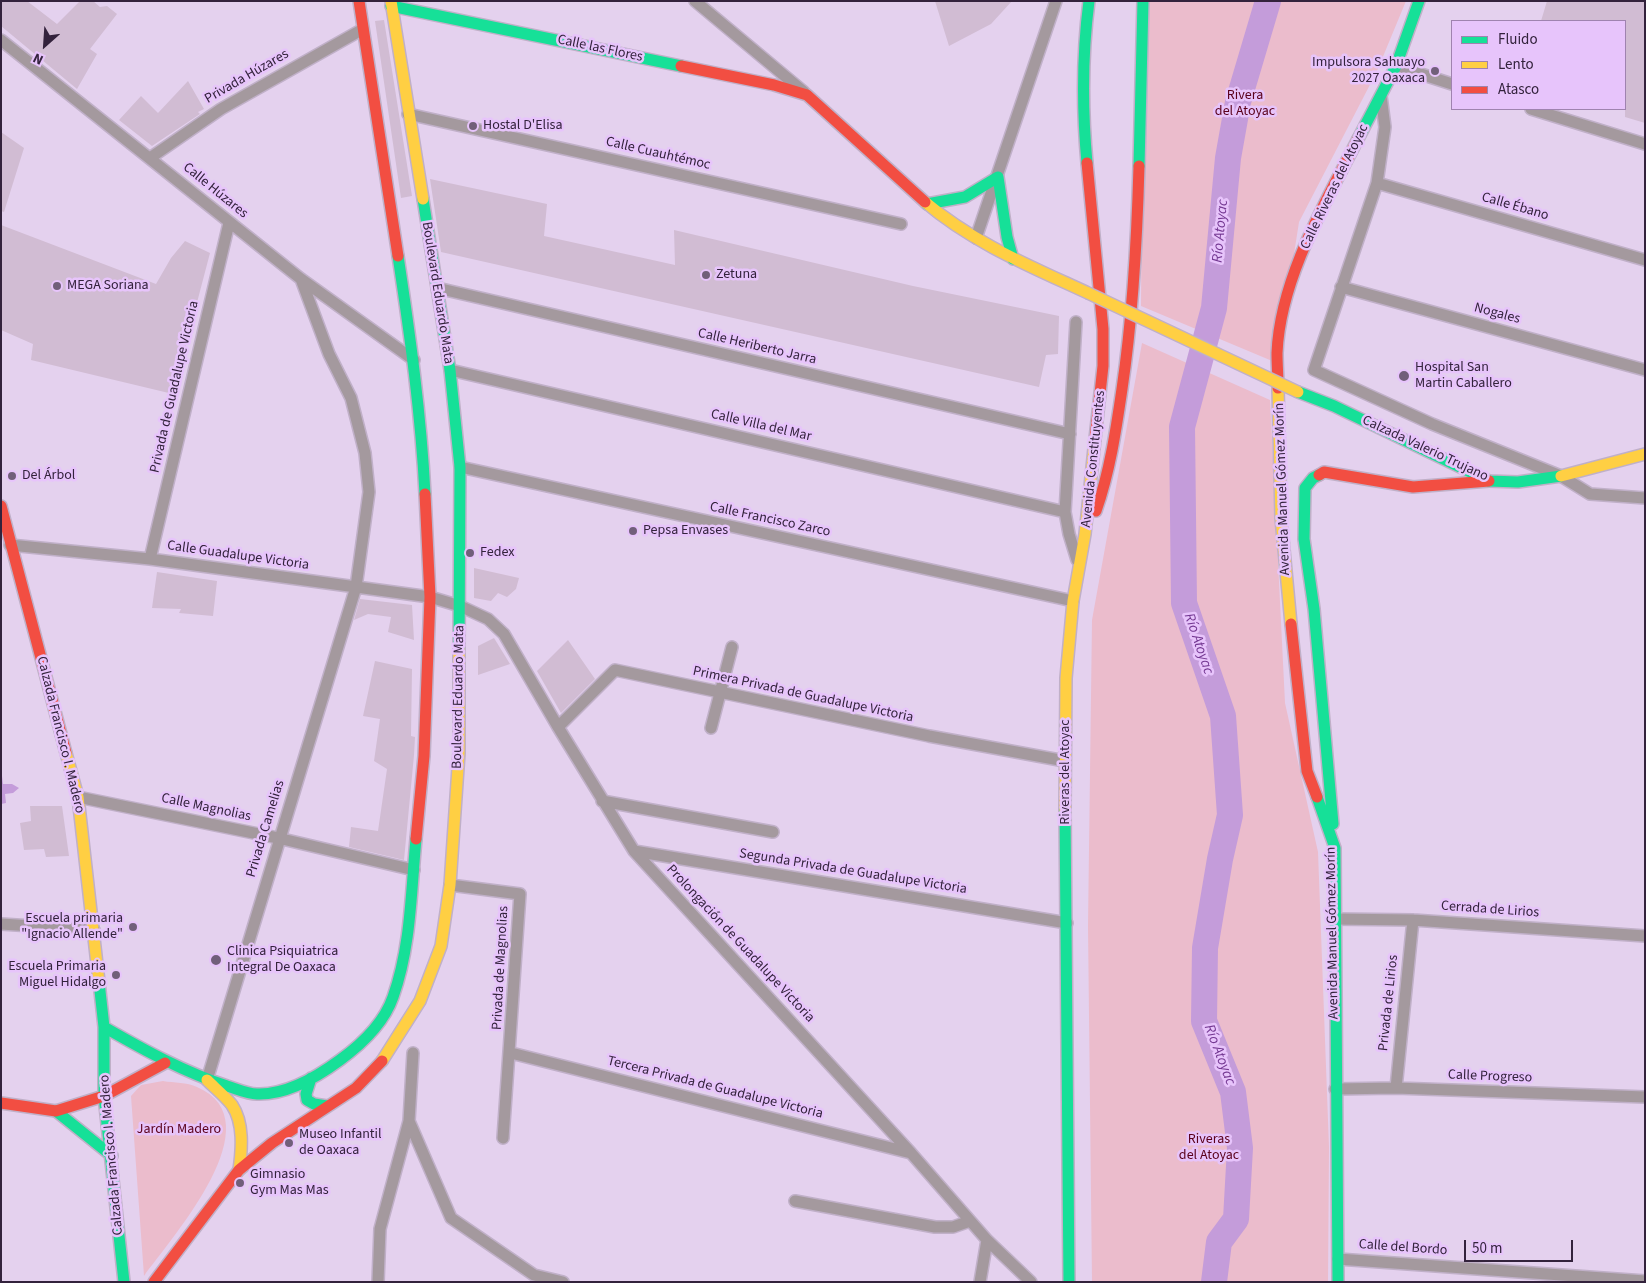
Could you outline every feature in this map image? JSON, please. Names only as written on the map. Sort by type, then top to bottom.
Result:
[{"type":"main road","points":[[104,1027],[165,1063],[207,1080],[258,1095],[280,1091],[311,1078],[332,1066],[361,1042],[385,1013],[397,983],[405,952],[424,756],[430,597],[422,434],[414,360],[359,1]]},
{"type":"main road","name":"Avenida Constituyentes","points":[[1085,534],[1098,420],[1103,329],[1086,152],[1082,81],[1083,45],[1090,1]]},
{"type":"main road","name":"Avenida Constituyentes","points":[[1085,534],[1097,508],[1111,458],[1130,338],[1135,285],[1142,1]]},
{"type":"main road","name":"Calle Riveras del Atoyac","points":[[1278,380],[1277,352],[1283,314],[1296,269],[1326,201],[1396,66],[1419,1]]},
{"type":"main road","name":"Calle las Flores","points":[[391,4],[774,85],[807,94]]},
{"type":"main road","name":"Boulevard Eduardo Mata","points":[[154,1282],[239,1170],[272,1143],[356,1088],[385,1058],[420,1001],[441,946],[450,885],[460,753],[460,468],[450,370],[391,4]]},
{"type":"main road","name":"Calzada Valerio Trujano","points":[[807,94],[927,204],[976,238],[1013,259],[1298,392],[1334,406],[1489,481],[1518,482],[1561,476],[1645,454]]},
{"type":"main road","points":[[927,204],[960,199],[978,193],[998,177]]},
{"type":"main road","points":[[998,177],[1006,237],[1013,259]]},
{"type":"main road","name":"Avenida Manuel Gómez Morín","points":[[1278,380],[1281,518],[1299,705],[1308,771],[1335,848],[1335,1089],[1338,1282]]},
{"type":"main road","points":[[1335,848],[1314,609],[1304,539],[1305,488],[1313,478],[1324,472],[1412,487],[1489,481]]},
{"type":"main road","name":"Calzada Francisco I. Madero","points":[[1,506],[78,797],[104,1027],[104,1096],[112,1156],[124,1282]]},
{"type":"main road","name":"Riveras del Atoyac","points":[[1069,1282],[1066,678],[1078,563],[1085,534]]},
{"type":"main road","points":[[1,1103],[56,1111],[104,1096],[165,1063]]},
{"type":"main road","points":[[311,1078],[306,1094],[307,1100],[314,1104],[327,1106]]},
{"type":"main road","points":[[207,1080],[233,1108],[238,1120],[242,1153],[239,1170]]},
{"type":"main road","points":[[56,1111],[112,1156]]},
{"type":"street","points":[[695,1],[807,94]]},
{"type":"street","points":[[976,238],[1056,1]]},
{"type":"street","name":"Privada Húzares","points":[[150,158],[221,109],[363,29]]},
{"type":"street","name":"Calle Húzares","points":[[1,40],[301,279],[414,360]]},
{"type":"street","points":[[1396,66],[1451,84]]},
{"type":"street","points":[[1380,96],[1385,126],[1377,183],[1314,370],[1432,424],[1561,476],[1590,494],[1645,498]]},
{"type":"street","points":[[1534,110],[1645,144]]},
{"type":"street","name":"Calle Cuauhtémoc","points":[[408,114],[901,224]]},
{"type":"street","name":"Calle Ébano","points":[[1377,183],[1645,260]]},
{"type":"street","name":"Privada de Guadalupe Victoria","points":[[150,559],[229,223]]},
{"type":"street","name":"Privada Camelias","points":[[207,1080],[278,838],[356,587],[369,492],[366,453],[351,398],[329,354],[301,279]]},
{"type":"street","name":"Nogales","points":[[1341,287],[1645,370]]},
{"type":"street","name":"Calle Heriberto Jarra","points":[[437,288],[1070,434]]},
{"type":"street","points":[[1076,322],[1066,512],[1069,534],[1078,563]]},
{"type":"street","name":"Calle Villa del Mar","points":[[450,370],[1066,512]]},
{"type":"street","name":"Calle Francisco Zarco","points":[[460,468],[1073,601]]},
{"type":"street","name":"Calle Guadalupe Victoria","points":[[10,545],[150,559],[430,597],[460,606]]},
{"type":"street","name":"Prolongación de Guadalupe Victoria","points":[[460,606],[488,619],[504,634],[602,801],[634,851],[911,1153],[987,1240],[1031,1282]]},
{"type":"street","points":[[711,728],[732,647]]},
{"type":"street","name":"Primera Privada de Guadalupe Victoria","points":[[558,727],[616,670],[720,694],[1065,761]]},
{"type":"street","name":"Calle Magnolias","points":[[78,797],[278,838],[414,870]]},
{"type":"street","points":[[602,801],[773,832]]},
{"type":"street","name":"Segunda Privada de Guadalupe Victoria","points":[[634,851],[1067,923]]},
{"type":"street","name":"Privada de Magnolias","points":[[450,885],[520,894],[511,1053]]},
{"type":"street","name":"Cerrada de Lirios","points":[[1334,919],[1413,920],[1645,936]]},
{"type":"street","name":"Privada de Lirios","points":[[1396,1088],[1413,920]]},
{"type":"street","points":[[1,924],[94,930]]},
{"type":"street","points":[[378,1282],[380,1229],[409,1121],[412,1053]]},
{"type":"street","points":[[503,1138],[511,1053]]},
{"type":"street","name":"Tercera Privada de Guadalupe Victoria","points":[[511,1053],[911,1153]]},
{"type":"street","name":"Calle Progreso","points":[[1335,1089],[1396,1088],[1645,1097]]},
{"type":"street","points":[[409,1121],[451,1218],[534,1275],[563,1282]]},
{"type":"street","points":[[795,1201],[935,1226],[953,1227],[970,1221]]},
{"type":"street","points":[[980,1282],[987,1240]]},
{"type":"street","name":"Calle del Bordo","points":[[1338,1259],[1645,1281]]},
{"type":"green space","name":"Rivera del Atoyac","points":[[1143,1],[1406,1],[1377,71],[1299,222],[1277,363],[1141,306]]},
{"type":"green space","name":"Riveras del Atoyac","points":[[1142,343],[1270,400],[1285,703],[1318,852],[1329,1147],[1328,1282],[1092,1282],[1088,926],[1092,620]]},
{"type":"green space","name":"Jardín Madero","points":[[163,1081],[185,1083],[197,1087],[219,1103],[226,1125],[222,1151],[211,1180],[194,1208],[144,1276],[131,1096],[141,1085]]},
{"type":"shaded area","points":[[1,768],[3,784],[12,784],[19,788],[13,793],[5,794],[6,803],[1,804]]},
{"type":"building","points":[[1,1],[27,1],[57,24],[80,1],[93,1],[100,7],[107,6],[117,14],[90,49],[97,54],[77,89],[1,26]]},
{"type":"building","points":[[935,1],[1012,1],[991,24],[949,46]]},
{"type":"building","points":[[1547,1],[1645,1],[1645,123],[1625,117],[1626,20],[1541,20]]},
{"type":"building","points":[[384,20],[412,196],[401,198],[375,21]]},
{"type":"building","points":[[188,81],[204,109],[198,112],[200,114],[152,146],[119,120],[141,96],[158,113]]},
{"type":"building","points":[[1,132],[24,148],[4,212],[1,211]]},
{"type":"building","name":"Zetuna","points":[[430,179],[547,204],[544,236],[675,265],[674,230],[913,286],[1059,316],[1058,354],[1046,355],[1039,387],[441,252]]},
{"type":"building","points":[[1,225],[156,284],[171,258],[185,241],[210,253],[173,394],[31,360],[33,344],[1,330]]},
{"type":"building","points":[[474,568],[519,578],[516,589],[507,597],[498,593],[491,601],[474,598]]},
{"type":"building","points":[[157,572],[217,581],[213,616],[179,613],[181,609],[152,608]]},
{"type":"building","points":[[360,599],[412,605],[414,640],[388,632],[391,617],[368,614],[354,620]]},
{"type":"building","points":[[494,638],[510,664],[478,675],[478,646]]},
{"type":"building","points":[[568,640],[595,679],[561,713],[537,671]]},
{"type":"building","points":[[375,661],[412,669],[411,736],[415,737],[404,860],[349,847],[351,827],[378,831],[387,769],[374,761],[380,719],[363,716]]},
{"type":"building","points":[[30,806],[62,806],[69,856],[46,857],[44,849],[24,850],[20,823],[31,821]]},
{"type":"waterway","name":"Río Atoyac","points":[[1214,1282],[1219,1242],[1236,1219],[1240,1148],[1233,1092],[1204,1021],[1205,948],[1220,859],[1230,815],[1223,716],[1184,603],[1182,427],[1214,308],[1228,158],[1238,102],[1268,1]]},
{"type":"traffic: fast","points":[[1087,163],[1084,82],[1085,41],[1089,1]]},
{"type":"traffic: fast","points":[[1139,166],[1143,1]]},
{"type":"traffic: fast","points":[[1358,139],[1396,66],[1419,1]]},
{"type":"traffic: fast","points":[[391,6],[681,66]]},
{"type":"traffic: fast","points":[[998,177],[1007,237],[1013,259]]},
{"type":"traffic: fast","points":[[927,204],[965,197],[998,177]]},
{"type":"traffic: fast","points":[[423,199],[450,370],[460,467],[459,649]]},
{"type":"traffic: fast","points":[[398,256],[421,434],[425,494]]},
{"type":"traffic: fast","points":[[1298,392],[1334,406],[1489,481],[1518,482],[1561,476]]},
{"type":"traffic: fast","points":[[1319,475],[1313,478],[1305,488],[1304,539],[1314,609],[1333,824]]},
{"type":"traffic: fast","points":[[1317,797],[1335,848],[1338,1282]]},
{"type":"traffic: fast","points":[[1065,810],[1069,1282]]},
{"type":"traffic: fast","points":[[104,1027],[180,1067],[250,1093],[268,1094],[279,1092],[301,1084],[321,1073],[364,1040],[389,1007],[399,978],[407,939],[416,839]]},
{"type":"traffic: fast","points":[[99,982],[104,1027],[104,1096],[124,1282]]},
{"type":"traffic: fast","points":[[311,1078],[306,1094],[307,1100],[314,1104],[327,1106]]},
{"type":"traffic: fast","points":[[56,1111],[112,1156]]},
{"type":"traffic: slow","points":[[391,1],[423,199]]},
{"type":"traffic: slow","points":[[925,202],[943,217],[983,242],[1024,264],[1088,293]]},
{"type":"traffic: slow","points":[[1088,293],[1298,392]]},
{"type":"traffic: slow","points":[[1278,388],[1281,518],[1291,624]]},
{"type":"traffic: slow","points":[[1065,810],[1066,678],[1073,601],[1085,534],[1095,439]]},
{"type":"traffic: slow","points":[[1561,476],[1645,454]]},
{"type":"traffic: slow","points":[[382,1061],[420,1001],[441,946],[450,885],[459,753],[459,649]]},
{"type":"traffic: slow","points":[[66,753],[78,797],[99,982]]},
{"type":"traffic: slow","points":[[207,1080],[232,1105],[239,1120],[241,1136],[239,1170]]},
{"type":"traffic: jam","points":[[359,1],[398,256]]},
{"type":"traffic: jam","points":[[681,66],[774,85],[807,95],[925,202]]},
{"type":"traffic: jam","points":[[1278,388],[1277,353],[1286,297],[1306,242],[1358,139]]},
{"type":"traffic: jam","points":[[1087,163],[1103,329],[1103,366],[1095,439]]},
{"type":"traffic: jam","points":[[1096,511],[1112,450],[1126,361],[1134,278],[1139,166]]},
{"type":"traffic: jam","points":[[1319,475],[1324,472],[1413,487],[1489,481]]},
{"type":"traffic: jam","points":[[416,839],[424,756],[430,597],[425,494]]},
{"type":"traffic: jam","points":[[1,506],[66,753]]},
{"type":"traffic: jam","points":[[1291,624],[1307,771],[1317,797]]},
{"type":"traffic: jam","points":[[154,1282],[239,1170],[272,1143],[356,1088],[382,1061]]},
{"type":"traffic: jam","points":[[1,1103],[56,1111],[104,1096],[165,1063]]},
{"type":"place","name":"Impulsora Sahuayo 2027 Oaxaca","points":[[1435,71]]},
{"type":"place","name":"Hostal D'Elisa","points":[[473,126]]},
{"type":"place","name":"Zetuna","points":[[706,275]]},
{"type":"place","name":"MEGA Soriana","points":[[57,286]]},
{"type":"place","name":"Hospital San Martin Caballero","points":[[1404,376]]},
{"type":"place","name":"Del Árbol","points":[[12,476]]},
{"type":"place","name":"Pepsa Envases","points":[[633,531]]},
{"type":"place","name":"Fedex","points":[[470,553]]},
{"type":"place","name":"Escuela primaria \"Ignacio Allende\"","points":[[133,927]]},
{"type":"place","name":"Clinica Psiquiatrica Integral De Oaxaca","points":[[216,960]]},
{"type":"place","name":"Escuela Primaria Miguel Hidalgo","points":[[116,975]]},
{"type":"place","name":"Museo Infantil de Oaxaca","points":[[289,1143]]},
{"type":"place","name":"Gimnasio Gym Mas Mas","points":[[240,1183]]}]
